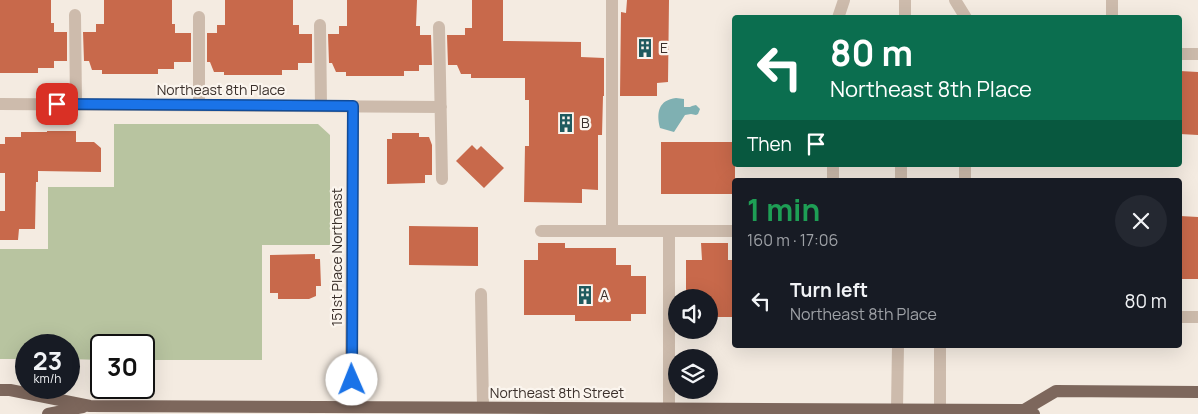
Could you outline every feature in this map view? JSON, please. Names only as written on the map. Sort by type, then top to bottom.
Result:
[{"type":"main road","name":"Northeast 8th Street","points":[[0,390],[10,390],[90,406],[130,410],[483,407],[897,409],[959,412],[1029,412],[1056,391],[1198,392]]},
{"type":"main road","name":"Northeast 8th Street","points":[[48,414],[90,406]]},
{"type":"street","points":[[612,0],[612,231]]},
{"type":"street","points":[[839,15],[844,0]]},
{"type":"street","points":[[905,15],[906,0]]},
{"type":"street","points":[[955,0],[964,15]]},
{"type":"street","points":[[1112,0],[1112,15]]},
{"type":"street","points":[[75,15],[76,104]]},
{"type":"street","points":[[199,17],[199,105]]},
{"type":"street","points":[[320,25],[320,106]]},
{"type":"street","points":[[439,27],[442,179]]},
{"type":"street","points":[[1182,54],[1198,54]]},
{"type":"street","name":"Northeast 8th Place","points":[[0,104],[441,107]]},
{"type":"street","name":"151st Place Northeast","points":[[352,407],[353,106]]},
{"type":"street","points":[[541,231],[732,231]]},
{"type":"street","points":[[669,231],[669,409]]},
{"type":"street","points":[[481,294],[483,407]]},
{"type":"street","points":[[1182,317],[1198,318]]},
{"type":"street","points":[[897,409],[898,348]]},
{"type":"street","points":[[940,348],[940,410]]},
{"type":"green space","points":[[114,124],[318,124],[330,135],[330,245],[262,245],[262,360],[155,360],[155,334],[90,334],[90,360],[80,359],[80,334],[15,334],[15,359],[0,359],[0,249],[48,249],[48,187],[114,187]]},
{"type":"water","points":[[676,98],[684,99],[684,107],[696,105],[700,109],[696,115],[685,115],[674,132],[660,128],[658,117],[662,104]]},
{"type":"building","points":[[0,0],[51,0],[51,23],[54,23],[54,32],[67,32],[67,61],[54,61],[54,68],[38,68],[38,73],[0,73]]},
{"type":"building","points":[[104,0],[172,0],[172,24],[175,24],[175,33],[191,33],[191,62],[174,62],[174,69],[158,69],[158,74],[102,74],[102,70],[92,70],[89,61],[84,61],[83,32],[96,32],[96,24],[104,24]]},
{"type":"building","points":[[225,0],[293,0],[293,25],[299,25],[299,34],[312,34],[312,63],[298,63],[298,70],[282,70],[282,75],[224,75],[224,72],[214,72],[210,62],[207,62],[207,33],[217,33],[217,25],[225,25]]},
{"type":"building","points":[[347,0],[417,0],[416,26],[420,26],[420,35],[431,35],[432,65],[419,65],[419,71],[404,71],[404,76],[346,76],[346,72],[336,72],[332,63],[329,63],[328,34],[339,34],[339,26],[347,26]]},
{"type":"building","name":"B","points":[[472,0],[503,0],[503,41],[581,42],[581,57],[604,58],[602,135],[598,135],[598,190],[582,189],[582,203],[524,202],[525,146],[529,146],[529,100],[525,100],[525,78],[471,78],[471,74],[461,74],[457,65],[448,65],[447,35],[465,35],[465,28],[472,28]]},
{"type":"building","name":"E","points":[[627,0],[669,0],[668,82],[657,83],[657,96],[620,96],[621,12],[626,13]]},
{"type":"building","points":[[1182,71],[1198,72],[1198,135],[1182,134]]},
{"type":"building","points":[[76,131],[76,142],[94,142],[101,148],[101,172],[38,171],[35,229],[19,229],[18,240],[0,240],[0,211],[5,211],[5,173],[0,173],[0,144],[5,144],[5,137],[21,137],[21,132]]},
{"type":"building","points":[[392,133],[419,133],[419,137],[429,137],[432,145],[432,175],[425,175],[425,183],[387,184],[387,139],[392,139]]},
{"type":"building","points":[[661,142],[732,142],[732,167],[735,167],[735,178],[732,178],[732,194],[661,194]]},
{"type":"building","points":[[472,145],[477,150],[481,146],[504,168],[484,188],[456,161]]},
{"type":"building","points":[[1182,216],[1198,217],[1198,279],[1182,279]]},
{"type":"building","points":[[409,226],[478,227],[478,266],[409,265]]},
{"type":"building","name":"A","points":[[538,243],[565,243],[565,248],[616,248],[616,265],[631,265],[631,276],[646,276],[646,314],[631,314],[631,321],[575,321],[575,315],[524,315],[524,260],[538,260]]},
{"type":"building","points":[[701,243],[728,243],[728,260],[732,260],[732,317],[718,317],[718,289],[686,289],[686,260],[702,260]]},
{"type":"building","points":[[315,254],[315,259],[320,259],[321,286],[316,286],[316,296],[309,299],[278,299],[278,293],[270,293],[270,255]]},
{"type":"place","name":"E","points":[[645,48]]},
{"type":"place","name":"B","points":[[566,123]]},
{"type":"place","name":"A","points":[[585,295]]},
{"type":"route","points":[[57,104],[353,106],[352,380]]}]
